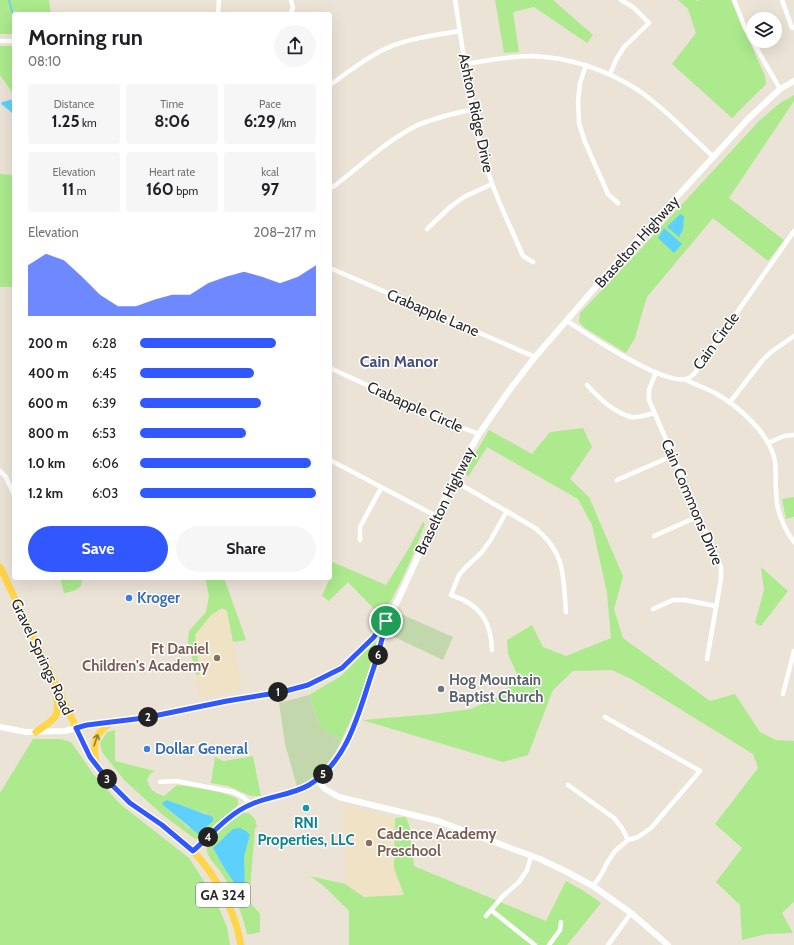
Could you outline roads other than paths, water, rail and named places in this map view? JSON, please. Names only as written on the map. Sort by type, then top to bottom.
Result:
[{"type":"main road","name":"Braselton Highway","points":[[0,727],[26,732],[65,731],[87,725],[144,718],[227,701],[282,692],[308,685],[342,668],[373,638],[386,621],[398,600],[453,480],[479,434],[508,392],[535,357],[618,260],[748,119],[780,89],[794,81]]},
{"type":"main road","name":"Gravel Springs Road","points":[[0,567],[90,757],[111,784],[130,803],[162,825],[193,851]]},
{"type":"main road","points":[[193,851],[224,822],[240,810],[251,804],[296,791],[317,780],[325,773],[343,749],[356,724],[382,642],[386,621]]},
{"type":"main road","points":[[36,732],[58,714],[58,704],[54,682]]},
{"type":"main road","points":[[96,764],[94,748],[96,737],[101,730],[111,722]]},
{"type":"main road","points":[[317,780],[325,789],[338,796],[438,821],[531,856],[567,872],[593,886],[631,913],[668,945]]},
{"type":"main road","name":"GA 324","points":[[193,851],[219,888],[233,914],[241,945]]},
{"type":"street","points":[[218,12],[219,0]]},
{"type":"street","points":[[291,0],[293,8],[291,12]]},
{"type":"street","name":"Ashton Ridge Drive","points":[[455,0],[464,64],[486,166],[492,184],[523,256],[533,262]]},
{"type":"street","points":[[610,74],[624,47],[649,23],[633,7],[621,0]]},
{"type":"street","points":[[734,0],[745,28],[780,89]]},
{"type":"street","points":[[782,0],[792,28],[794,27]]},
{"type":"street","points":[[332,84],[372,56],[388,48],[417,38],[460,31]]},
{"type":"street","points":[[0,41],[12,41]]},
{"type":"street","points":[[464,64],[531,56],[553,58],[586,65],[610,74],[638,90],[714,156]]},
{"type":"street","points":[[586,65],[580,83],[578,101],[579,123],[585,142],[608,194],[618,203]]},
{"type":"street","points":[[333,187],[394,139],[415,126],[473,109]]},
{"type":"street","points":[[428,229],[450,207],[464,197],[492,184]]},
{"type":"street","name":"Cain Circle","points":[[567,321],[595,340],[645,368],[671,377],[682,379],[689,378],[694,374],[794,231]]},
{"type":"street","name":"Crabapple Lane","points":[[332,269],[535,357]]},
{"type":"street","points":[[730,402],[762,361],[771,352],[794,336]]},
{"type":"street","name":"Crabapple Circle","points":[[332,369],[449,423],[479,434]]},
{"type":"street","name":"Cain Commons Drive","points":[[656,372],[649,390],[649,400],[721,567],[721,579],[707,659]]},
{"type":"street","points":[[682,379],[714,392],[730,402],[744,414],[768,443],[774,458],[777,505],[782,522],[794,542]]},
{"type":"street","points":[[587,385],[605,404],[632,417],[641,417],[654,413]]},
{"type":"street","points":[[768,443],[784,436],[794,435]]},
{"type":"street","points":[[617,480],[672,456]]},
{"type":"street","points":[[332,461],[436,516]]},
{"type":"street","points":[[0,471],[6,477],[12,490]]},
{"type":"street","points":[[453,480],[534,528],[546,537],[554,548],[560,561],[566,612]]},
{"type":"street","points":[[360,540],[360,527],[381,488]]},
{"type":"street","points":[[492,650],[492,636],[488,624],[483,616],[469,602],[452,595],[459,576],[466,566],[481,553],[490,541],[507,512]]},
{"type":"street","points":[[654,536],[699,516]]},
{"type":"street","points":[[652,608],[673,600],[685,600],[716,606]]},
{"type":"street","points":[[783,694],[794,651]]},
{"type":"street","points":[[593,886],[601,875],[606,863],[615,851],[628,840],[638,837],[651,828],[700,771],[605,717]]},
{"type":"street","points":[[160,782],[176,780],[233,792],[243,797],[251,804]]},
{"type":"street","points":[[568,785],[614,818],[622,828],[628,840]]},
{"type":"street","points":[[486,916],[503,896],[519,882],[527,870],[531,856]]},
{"type":"street","points":[[491,910],[535,945]]},
{"type":"street","points":[[608,945],[631,913]]},
{"type":"street","points":[[549,945],[560,930],[561,922]]},
{"type":"water","points":[[12,100],[12,114],[1,104],[2,102]]},
{"type":"water","points":[[680,214],[684,216],[683,229],[679,237],[667,227]]},
{"type":"water","points":[[664,228],[682,244],[674,253],[658,238]]},
{"type":"water","points":[[167,800],[213,817],[213,821],[198,834],[164,806],[162,803]]},
{"type":"water","points":[[240,828],[250,835],[244,857],[245,895],[242,895],[213,848],[233,829]]},
{"type":"waterway","points":[[9,0],[12,12]]},
{"type":"place","name":"Kroger","points":[[129,598]]},
{"type":"place","name":"Ft Daniel Children's Academy","points":[[217,658]]},
{"type":"place","name":"Hog Mountain Baptist Church","points":[[441,689]]},
{"type":"place","name":"Dollar General","points":[[147,749]]},
{"type":"place","name":"RNI Properties, LLC","points":[[306,808]]},
{"type":"place","name":"Cadence Academy Preschool","points":[[369,843]]},
{"type":"district","name":"Cain Manor","points":[[399,361]]}]
